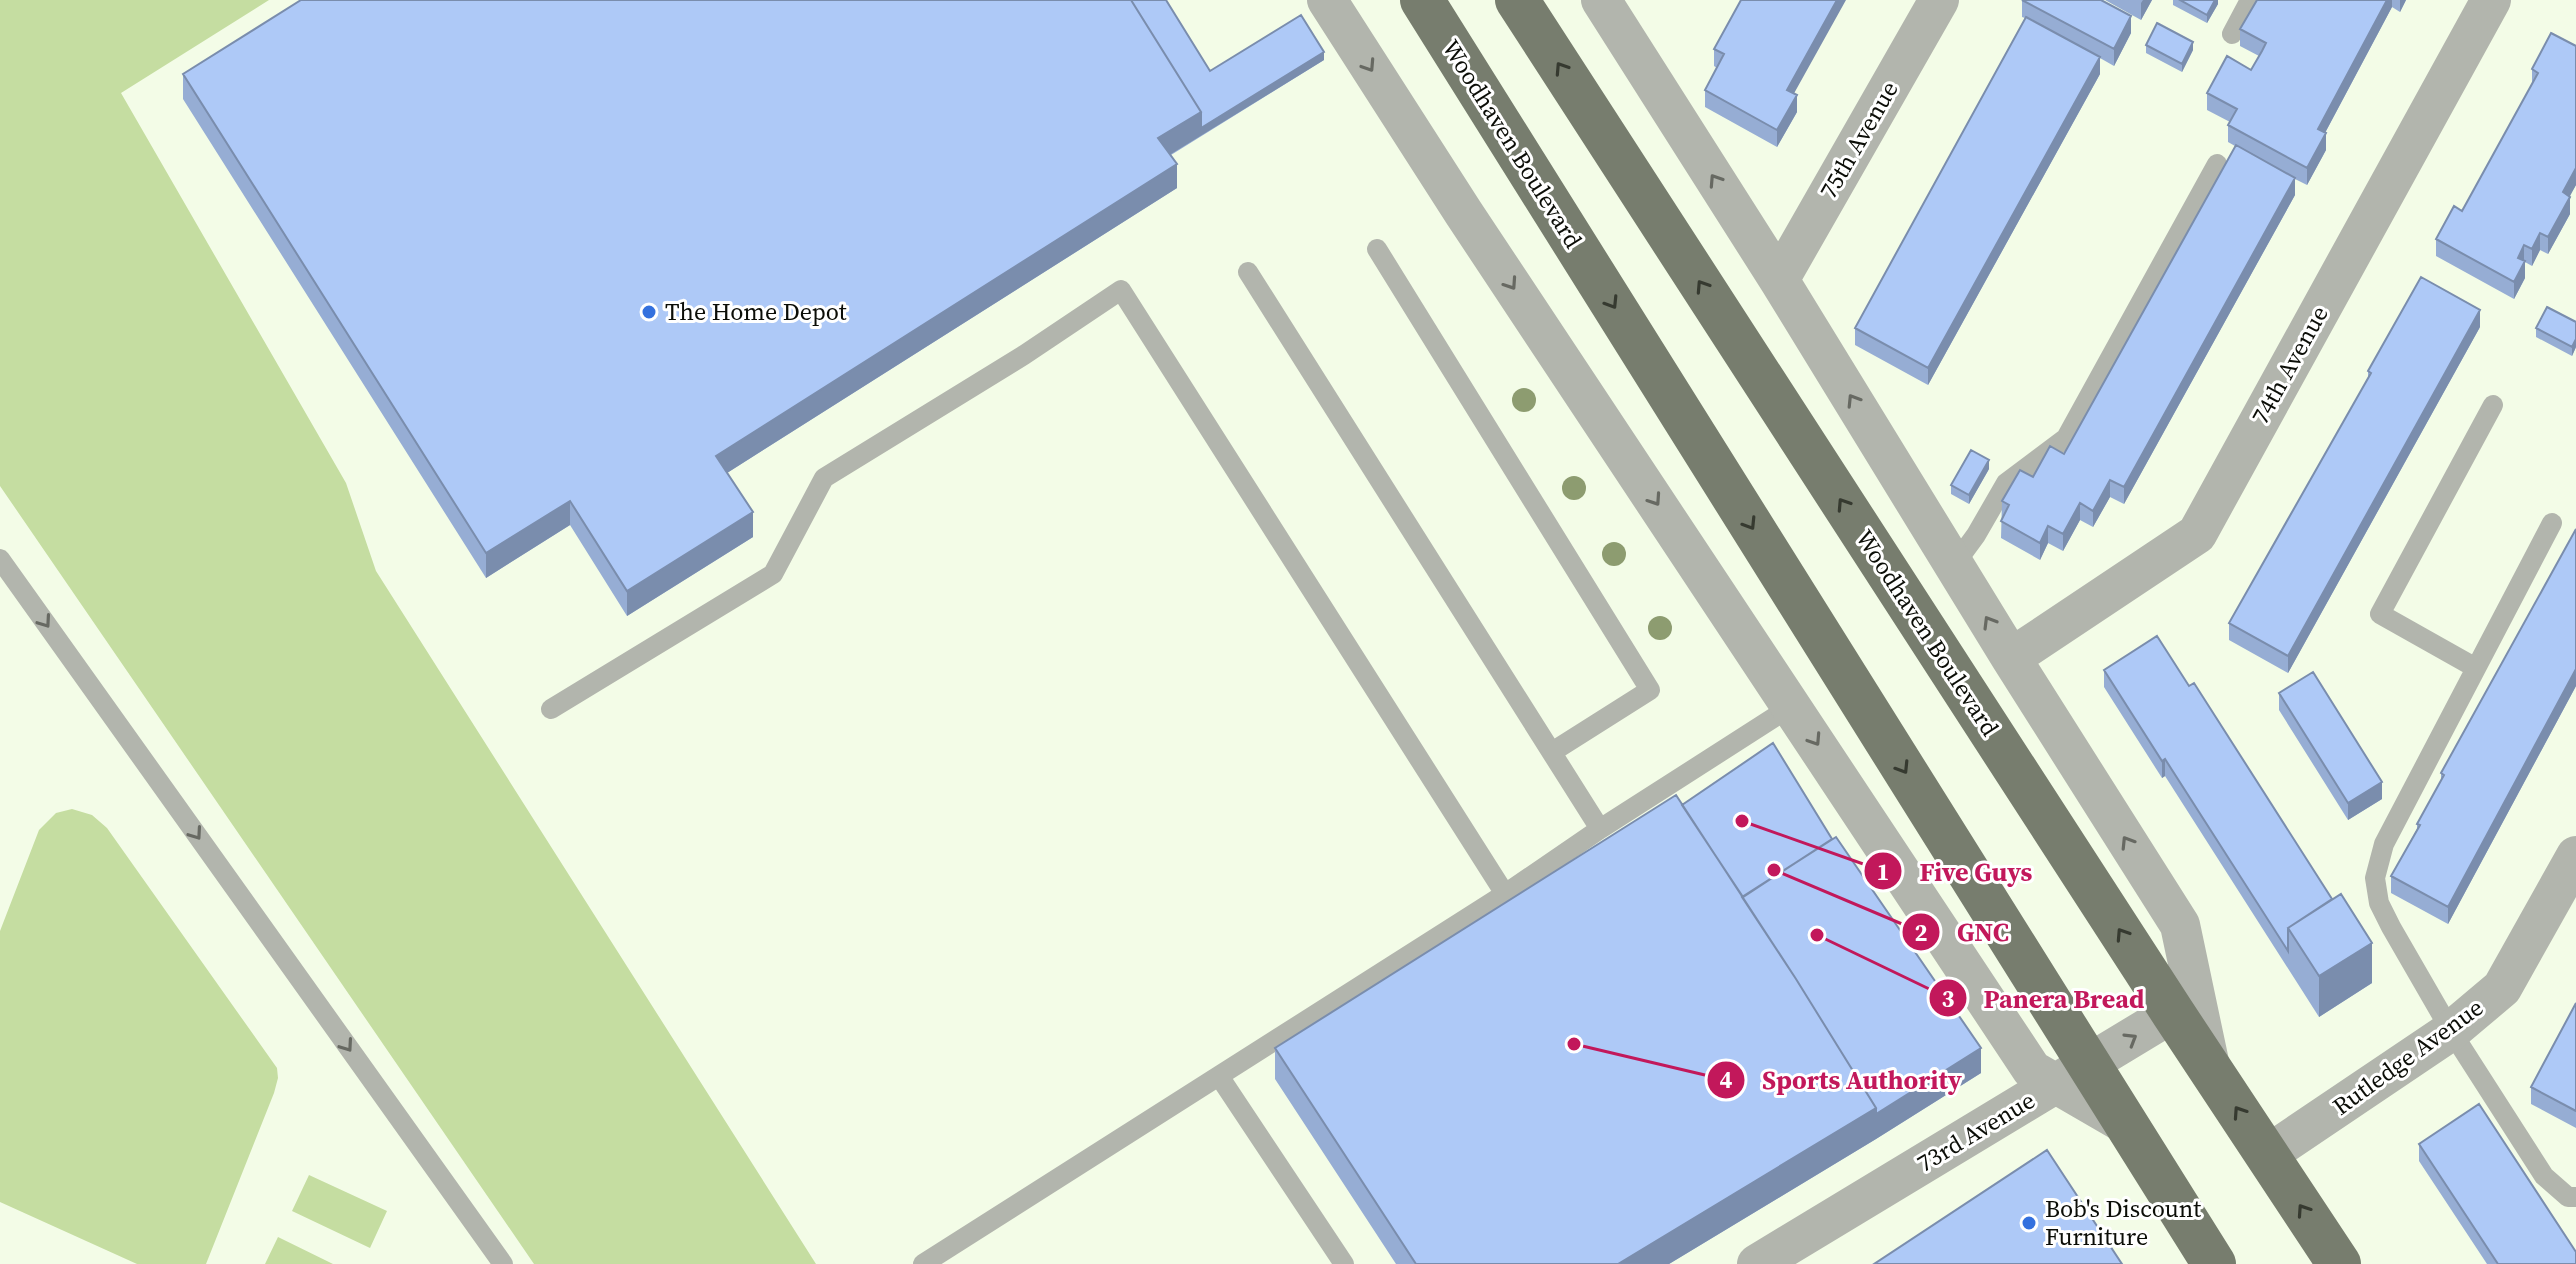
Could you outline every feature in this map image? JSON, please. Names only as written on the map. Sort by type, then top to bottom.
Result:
[{"type":"main road","name":"Woodhaven Boulevard","points":[[1422,0],[2072,1074],[2127,1125],[2214,1264]]},
{"type":"main road","name":"Woodhaven Boulevard","points":[[1517,0],[2184,1007],[2210,1070],[2339,1264]]},
{"type":"street","points":[[1327,0],[1463,212],[2032,1070],[2072,1074]]},
{"type":"street","points":[[1601,0],[2180,925],[2184,1007]]},
{"type":"street","name":"75th Avenue","points":[[1779,280],[1939,0]]},
{"type":"street","name":"74th Avenue","points":[[2011,658],[2197,534],[2491,0]]},
{"type":"street","name":"Rutledge Avenue","points":[[2267,1155],[2451,1031],[2502,988],[2576,856]]},
{"type":"street","name":"73rd Avenue","points":[[1757,1264],[2184,1007]]},
{"type":"lane","points":[[2232,34],[2250,0]]},
{"type":"lane","points":[[1954,565],[1976,535],[2006,483],[2066,438],[2217,164]]},
{"type":"lane","points":[[1377,249],[1650,690],[1552,752]]},
{"type":"lane","points":[[1248,272],[1600,829]]},
{"type":"lane","points":[[551,709],[773,574],[824,478],[1024,355],[1121,290],[1505,894]]},
{"type":"lane","points":[[2476,668],[2380,614],[2493,405]]},
{"type":"lane","points":[[2552,523],[2384,844],[2375,878],[2379,903],[2451,1031],[2544,1176],[2568,1197],[2576,1197]]},
{"type":"lane","points":[[0,559],[503,1264]]},
{"type":"lane","points":[[923,1264],[1505,894],[1792,706]]},
{"type":"lane","points":[[1219,1076],[1344,1264]]},
{"type":"green space","points":[[0,0],[269,0],[121,93],[346,483],[376,571],[816,1264],[534,1264],[0,486]]},
{"type":"green space","points":[[72,809],[92,815],[107,828],[277,1068],[274,1093],[206,1264],[137,1264],[0,1202],[0,931],[39,830],[56,813]]},
{"type":"green space","points":[[309,1175],[387,1211],[370,1248],[292,1211]]},
{"type":"green space","points":[[278,1237],[333,1264],[265,1264]]},
{"type":"building","name":"The Home Depot","points":[[301,0],[1131,0],[1201,112],[1158,138],[1177,164],[716,456],[753,512],[627,591],[570,501],[486,553],[183,74]]},
{"type":"building","points":[[1131,0],[1166,0],[1210,71],[1301,15],[1324,52],[1201,128],[1201,112]]},
{"type":"building","points":[[1741,0],[1837,0],[1787,90],[1797,95],[1777,130],[1705,90],[1724,54],[1714,49]]},
{"type":"building","points":[[2022,0],[2101,0],[2131,16],[2114,49]]},
{"type":"building","points":[[2180,0],[2215,0],[2207,15]]},
{"type":"building","points":[[2257,0],[2387,0],[2318,129],[2326,133],[2307,168],[2228,125],[2237,109],[2207,93],[2227,56],[2251,70],[2262,51],[2266,43],[2240,29]]},
{"type":"building","points":[[2026,17],[2100,57],[1928,368],[1855,328]]},
{"type":"building","points":[[2157,23],[2193,42],[2182,64],[2146,45]]},
{"type":"building","points":[[2551,33],[2576,46],[2576,168],[2563,192],[2570,197],[2548,237],[2540,233],[2532,249],[2524,245],[2518,258],[2525,261],[2514,282],[2436,239],[2454,206],[2462,211],[2538,73],[2532,69]]},
{"type":"building","points":[[2236,145],[2295,178],[2124,487],[2110,480],[2093,511],[2080,503],[2063,534],[2048,526],[2040,543],[2001,521],[2009,505],[2002,501],[2020,470],[2033,477],[2050,446],[2064,454]]},
{"type":"building","points":[[2421,277],[2480,310],[2288,656],[2229,623],[2371,373],[2368,371]]},
{"type":"building","points":[[2547,307],[2576,322],[2576,339],[2572,347],[2536,328]]},
{"type":"building","points":[[1971,450],[1989,460],[1969,495],[1951,485]]},
{"type":"building","points":[[2576,529],[2576,669],[2448,907],[2391,876],[2420,825],[2417,824],[2444,775],[2441,773]]},
{"type":"building","points":[[2157,636],[2189,686],[2194,683],[2332,899],[2288,928],[2288,951],[2104,670]]},
{"type":"building","points":[[2313,672],[2382,782],[2348,803],[2279,693]]},
{"type":"building","points":[[1773,743],[1832,839],[1743,897],[1682,805]]},
{"type":"building","points":[[1676,795],[1876,1108],[1618,1264],[1416,1264],[1275,1048]]},
{"type":"building","points":[[1836,837],[1981,1048],[1876,1114],[1876,1108],[1742,897]]},
{"type":"building","points":[[2341,894],[2372,943],[2319,976],[2288,928]]},
{"type":"building","points":[[2576,1003],[2576,1111],[2531,1087]]},
{"type":"building","points":[[2479,1104],[2576,1252],[2576,1264],[2498,1264],[2419,1144]]},
{"type":"building","points":[[2047,1150],[2122,1264],[1874,1264]]},
{"type":"place","name":"The Home Depot","points":[[649,312]]},
{"type":"place","name":"Five Guys","points":[[1742,821]]},
{"type":"place","name":"GNC","points":[[1774,870]]},
{"type":"place","name":"Panera Bread","points":[[1817,935]]},
{"type":"place","name":"Sports Authority","points":[[1574,1044]]},
{"type":"place","name":"Bob's Discount Furniture","points":[[2029,1223]]}]
